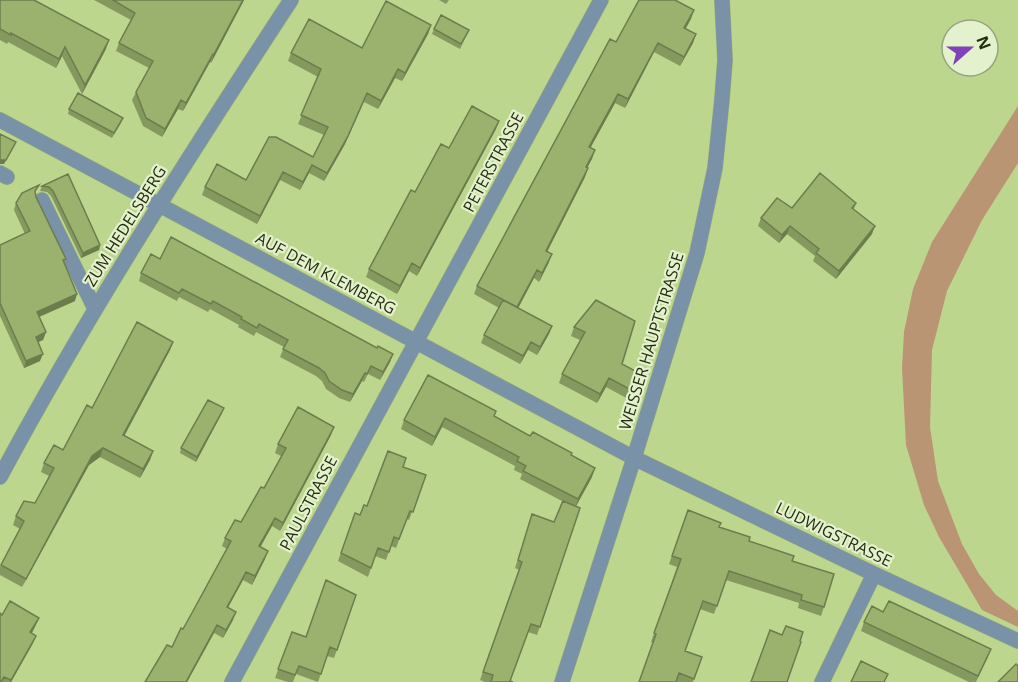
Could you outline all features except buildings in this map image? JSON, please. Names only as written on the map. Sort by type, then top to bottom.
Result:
[{"type":"street","name":"ZUM HEDELSBERG","points":[[0,477],[95,309],[158,205],[291,0]]},
{"type":"street","name":"PETERSTRASSE","points":[[416,341],[601,0]]},
{"type":"street","points":[[708,0],[723,3]]},
{"type":"street","name":"WEISSER HAUPTSTRASSE","points":[[562,682],[697,253],[715,168],[724,70],[723,3]]},
{"type":"street","name":"AUF DEM KLEMBERG","points":[[0,120],[634,458]]},
{"type":"street","points":[[42,200],[95,309]]},
{"type":"street","name":"PAULSTRASSE","points":[[232,682],[416,341]]},
{"type":"street","name":"LUDWIGSTRASSE","points":[[634,458],[1018,641]]},
{"type":"street","points":[[822,682],[874,574]]},
{"type":"shaded area","points":[[1018,106],[1018,163],[982,220],[947,291],[932,350],[930,427],[938,481],[962,544],[979,574],[996,595],[1018,611],[1018,627],[982,610],[939,537],[924,505],[906,445],[902,368],[904,332],[913,289],[932,242]]}]
